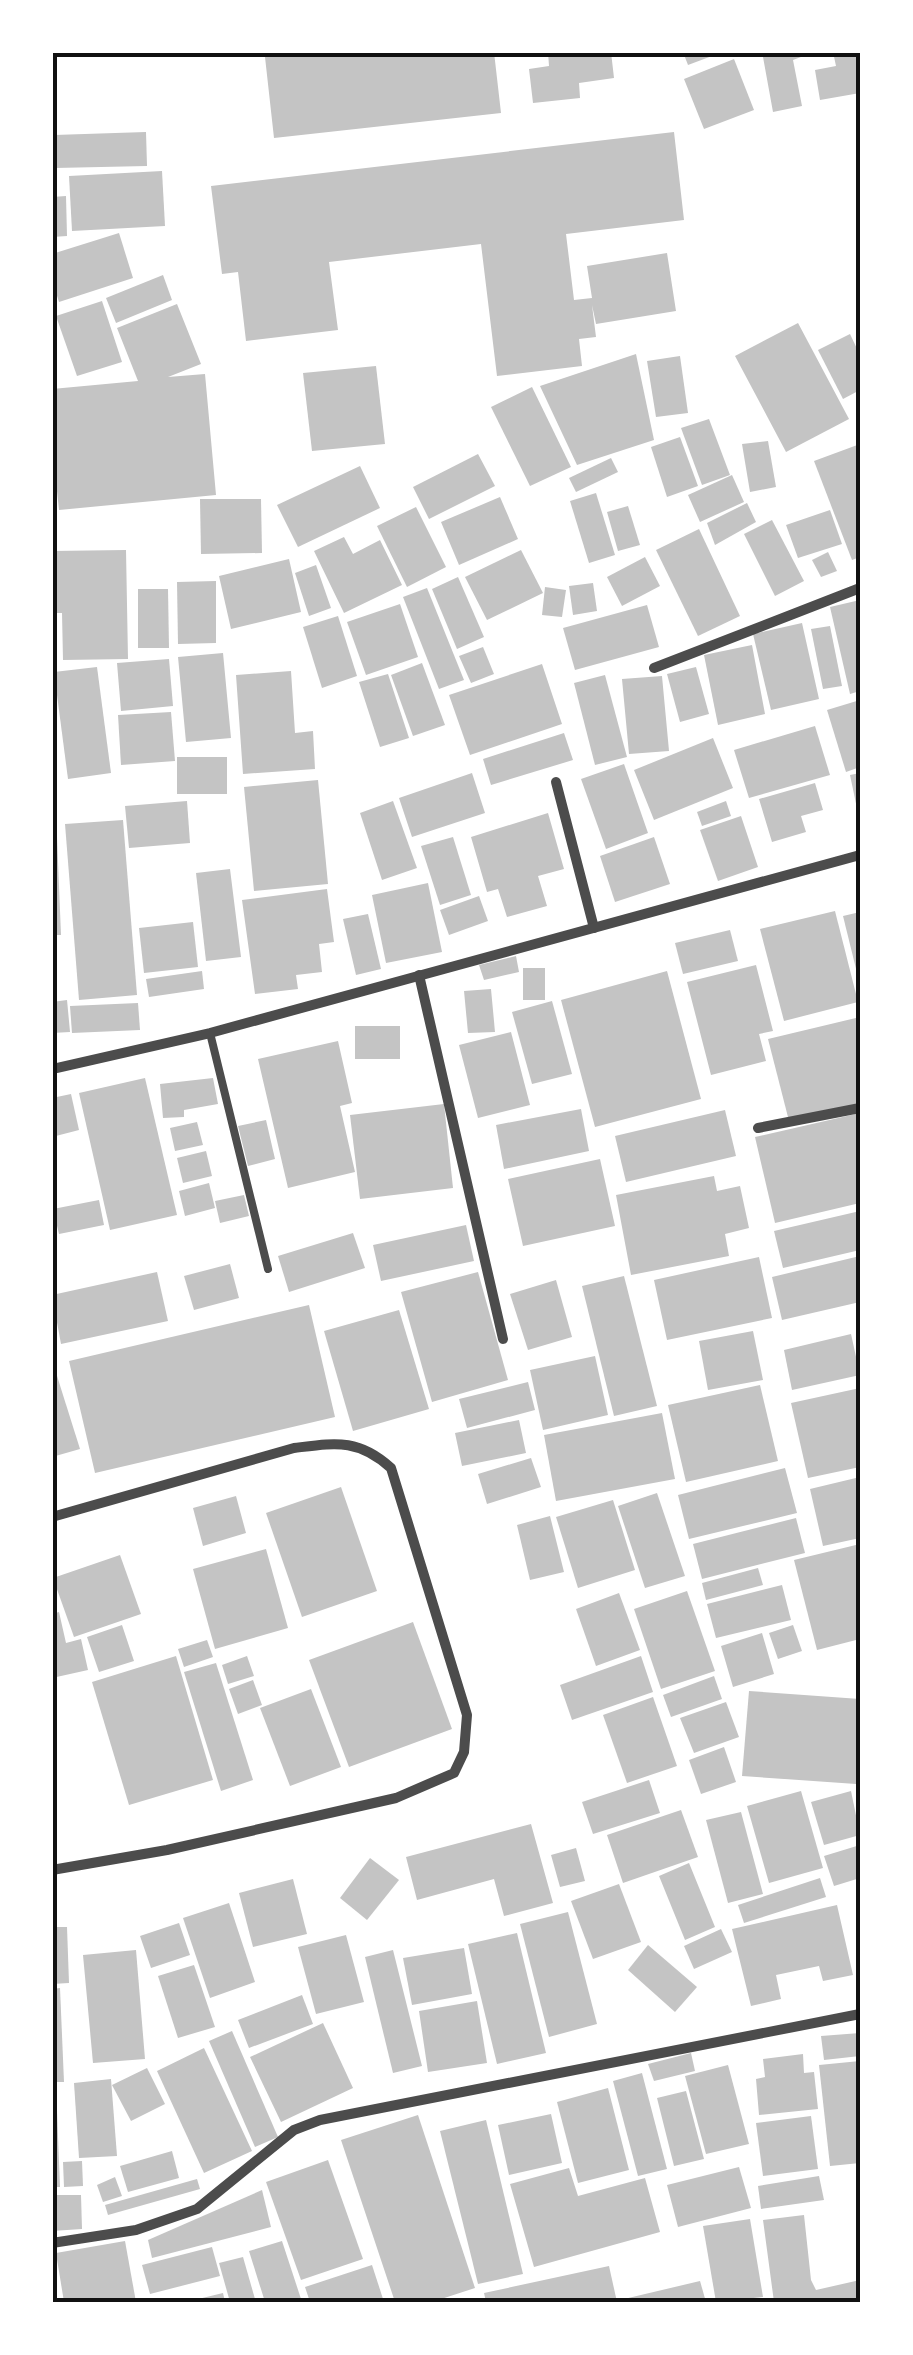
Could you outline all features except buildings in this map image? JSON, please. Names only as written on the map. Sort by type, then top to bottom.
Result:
[{"type":"street","points":[[654,668],[860,588]]},
{"type":"street","points":[[556,782],[594,928]]},
{"type":"street","points":[[52,1069],[210,1033],[860,854]]},
{"type":"street","points":[[420,975],[503,1339]]},
{"type":"street","points":[[758,1128],[860,1108]]},
{"type":"street","points":[[52,1517],[294,1448],[330,1443],[371,1449],[391,1468],[467,1714],[464,1752],[454,1774],[396,1798],[167,1850],[52,1870]]},
{"type":"street","points":[[52,2243],[136,2230],[196,2208],[294,2130],[320,2120],[860,2014]]},
{"type":"lane","points":[[210,1033],[268,1269]]}]
